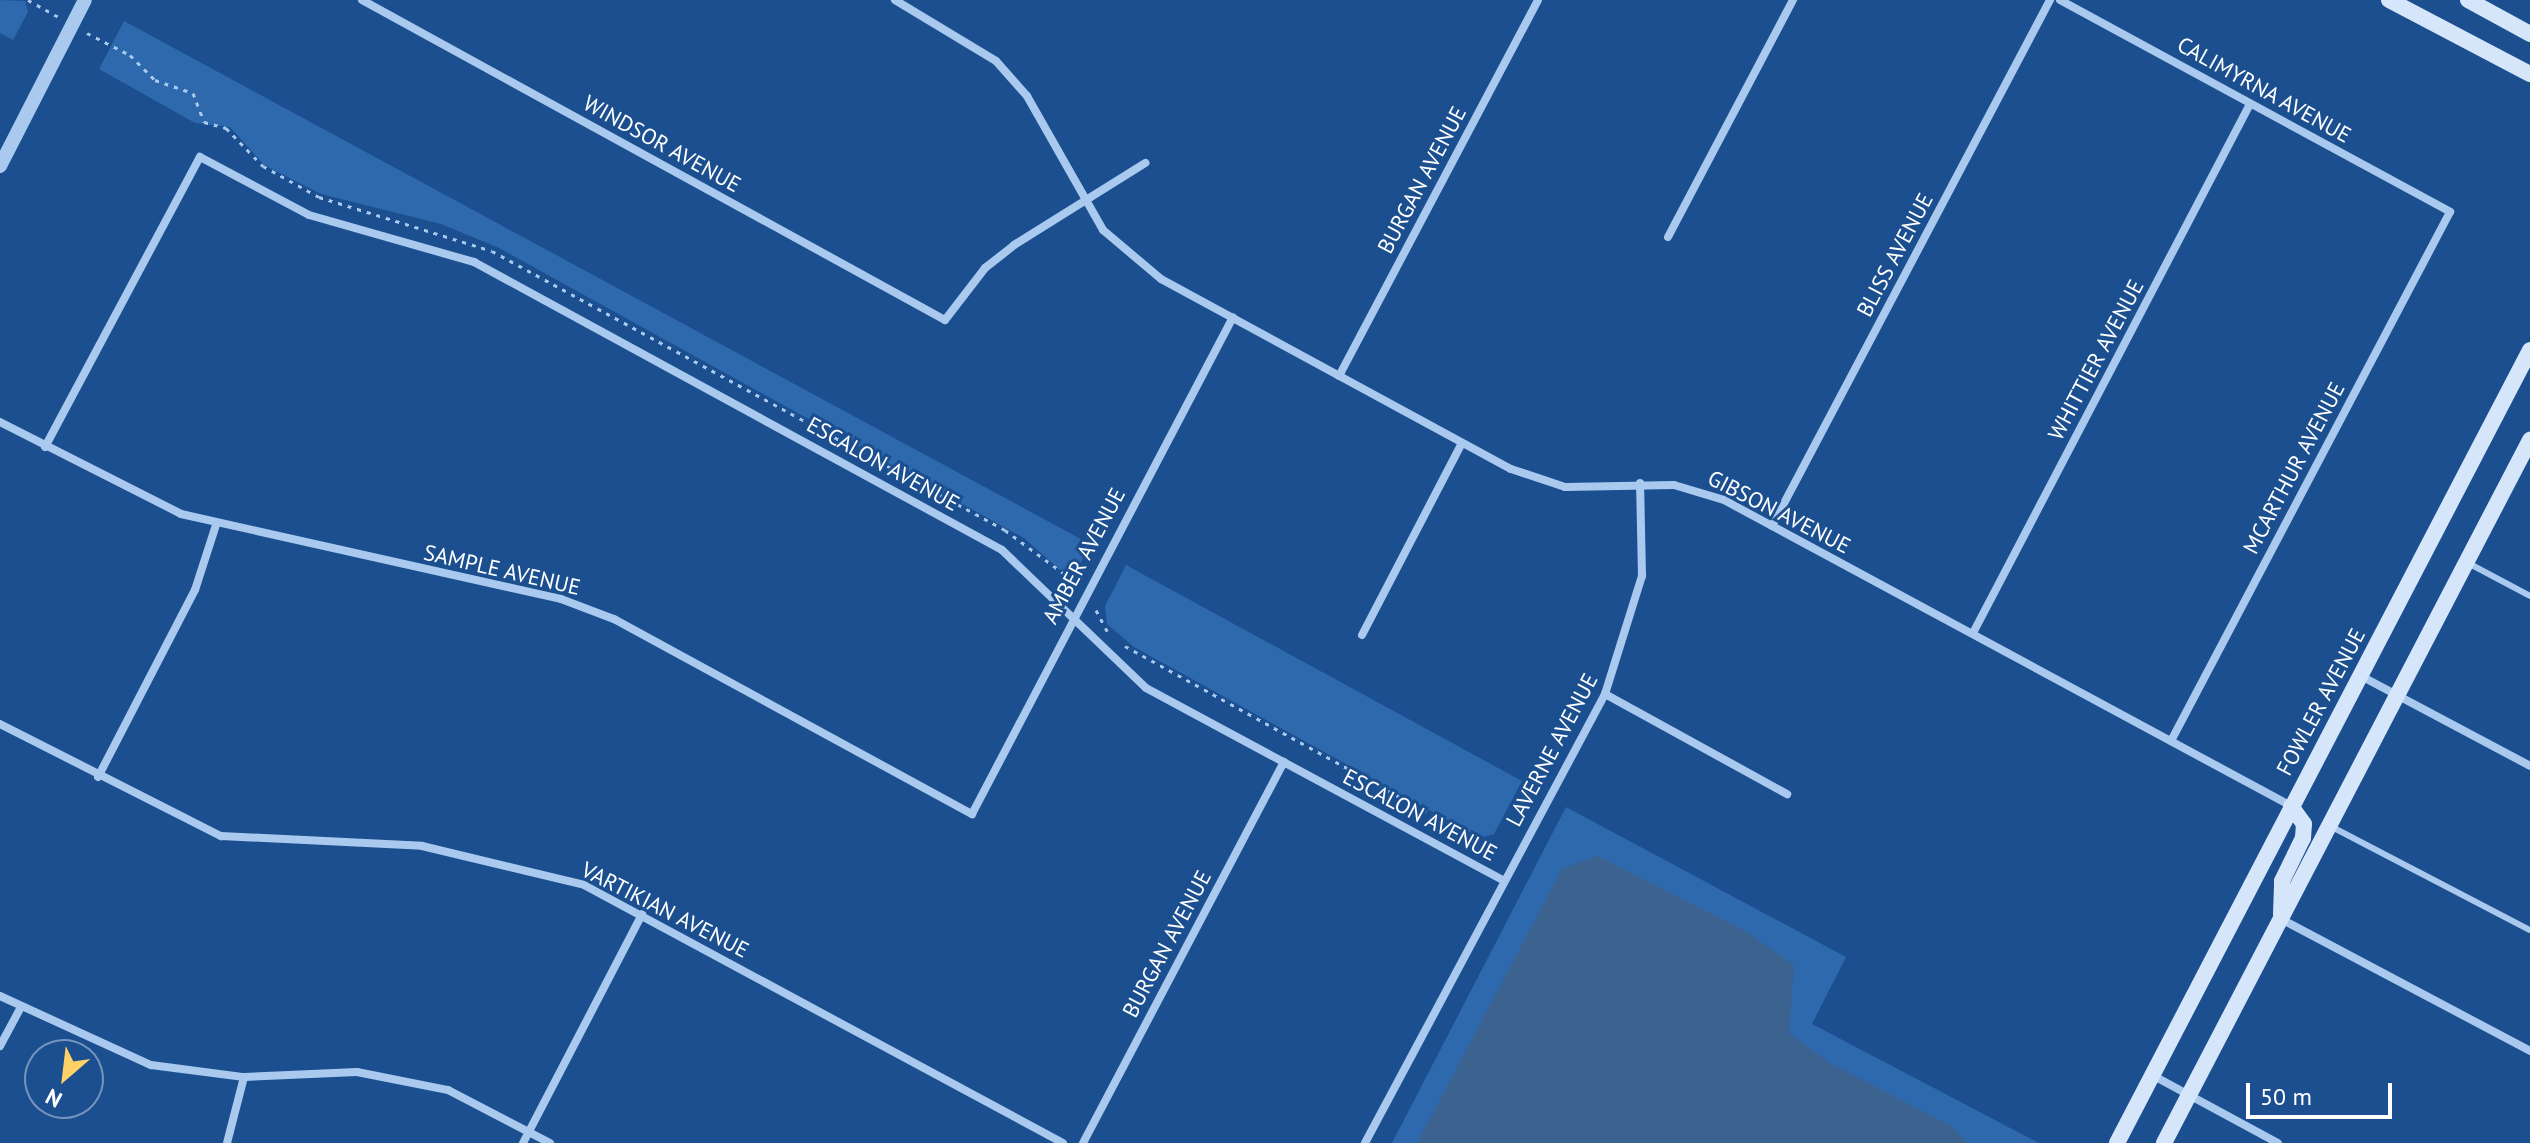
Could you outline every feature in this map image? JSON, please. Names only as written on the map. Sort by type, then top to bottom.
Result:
[{"type":"main road","points":[[2389,0],[2530,74]]},
{"type":"main road","points":[[2468,0],[2530,34]]},
{"type":"main road","name":"FOWLER AVENUE","points":[[2117,1143],[2530,350]]},
{"type":"main road","points":[[2164,1143],[2530,440]]},
{"type":"main road","points":[[2281,919],[2282,881],[2304,824],[2291,806]]},
{"type":"street","name":"WINDSOR AVENUE","points":[[362,0],[945,320],[985,268],[1084,201]]},
{"type":"street","name":"GIBSON AVENUE","points":[[895,0],[996,61],[1027,96],[1084,201],[1128,256],[1233,317],[1462,443],[1565,487],[1640,483],[1699,490],[1973,633],[2291,806]]},
{"type":"street","name":"BURGAN AVENUE","points":[[1339,376],[1538,0]]},
{"type":"street","points":[[1668,237],[1793,0]]},
{"type":"street","name":"BLISS AVENUE","points":[[1772,526],[2050,0]]},
{"type":"street","name":"CALIMYRNA AVENUE","points":[[2060,0],[2450,212]]},
{"type":"street","points":[[0,166],[81,1]]},
{"type":"street","name":"WHITTIER AVENUE","points":[[1973,633],[2250,104]]},
{"type":"street","name":"ESCALON AVENUE","points":[[45,447],[200,157],[309,215],[474,262],[1002,550],[1146,688],[1502,880]]},
{"type":"street","points":[[1084,201],[1145,163]]},
{"type":"street","name":"MCARTHUR AVENUE","points":[[2171,741],[2450,212]]},
{"type":"street","name":"AMBER AVENUE","points":[[972,814],[1072,617],[1233,317]]},
{"type":"street","name":"SAMPLE AVENUE","points":[[0,422],[45,447],[216,525],[561,599],[614,619],[972,814]]},
{"type":"street","points":[[1362,635],[1462,443]]},
{"type":"street","name":"LAVERNE AVENUE","points":[[1365,1143],[1502,880],[1605,694],[1642,576],[1640,483]]},
{"type":"street","points":[[98,777],[195,590],[216,525]]},
{"type":"street","points":[[2361,676],[2530,766]]},
{"type":"street","points":[[1605,694],[1787,794]]},
{"type":"street","name":"VARTIKIAN AVENUE","points":[[0,724],[98,777],[221,836],[488,856],[584,885],[1063,1143]]},
{"type":"street","name":"BURGAN AVENUE","points":[[1083,1143],[1284,762]]},
{"type":"street","points":[[523,1143],[642,914]]},
{"type":"street","points":[[2281,919],[2530,1051]]},
{"type":"street","points":[[0,996],[151,1065],[244,1077],[372,1075],[448,1090],[550,1143]]},
{"type":"street","points":[[0,1046],[21,1007]]},
{"type":"street","points":[[2152,1075],[2278,1143]]},
{"type":"street","points":[[227,1143],[244,1077]]},
{"type":"lane","points":[[2468,563],[2530,596]]},
{"type":"lane","points":[[2329,825],[2530,930]]},
{"type":"path","points":[[28,0],[34,3]]},
{"type":"shaded area","points":[[0,0],[25,1],[28,12],[13,40],[0,33]]},
{"type":"shaded area","points":[[124,21],[1090,544],[1079,566],[1060,570],[1024,538],[499,248],[441,224],[321,194],[264,165],[230,127],[195,123],[99,69]]},
{"type":"shaded area","points":[[1126,565],[1522,781],[1494,834],[1480,838],[1134,647],[1107,624],[1105,606]]},
{"type":"shaded area","points":[[1566,807],[1846,957],[1812,1024],[2039,1143],[1392,1143]]},
{"type":"shaded area","points":[[1598,856],[1747,932],[1794,965],[1789,1033],[1831,1064],[1952,1126],[1967,1143],[1417,1143],[1562,869]]}]
